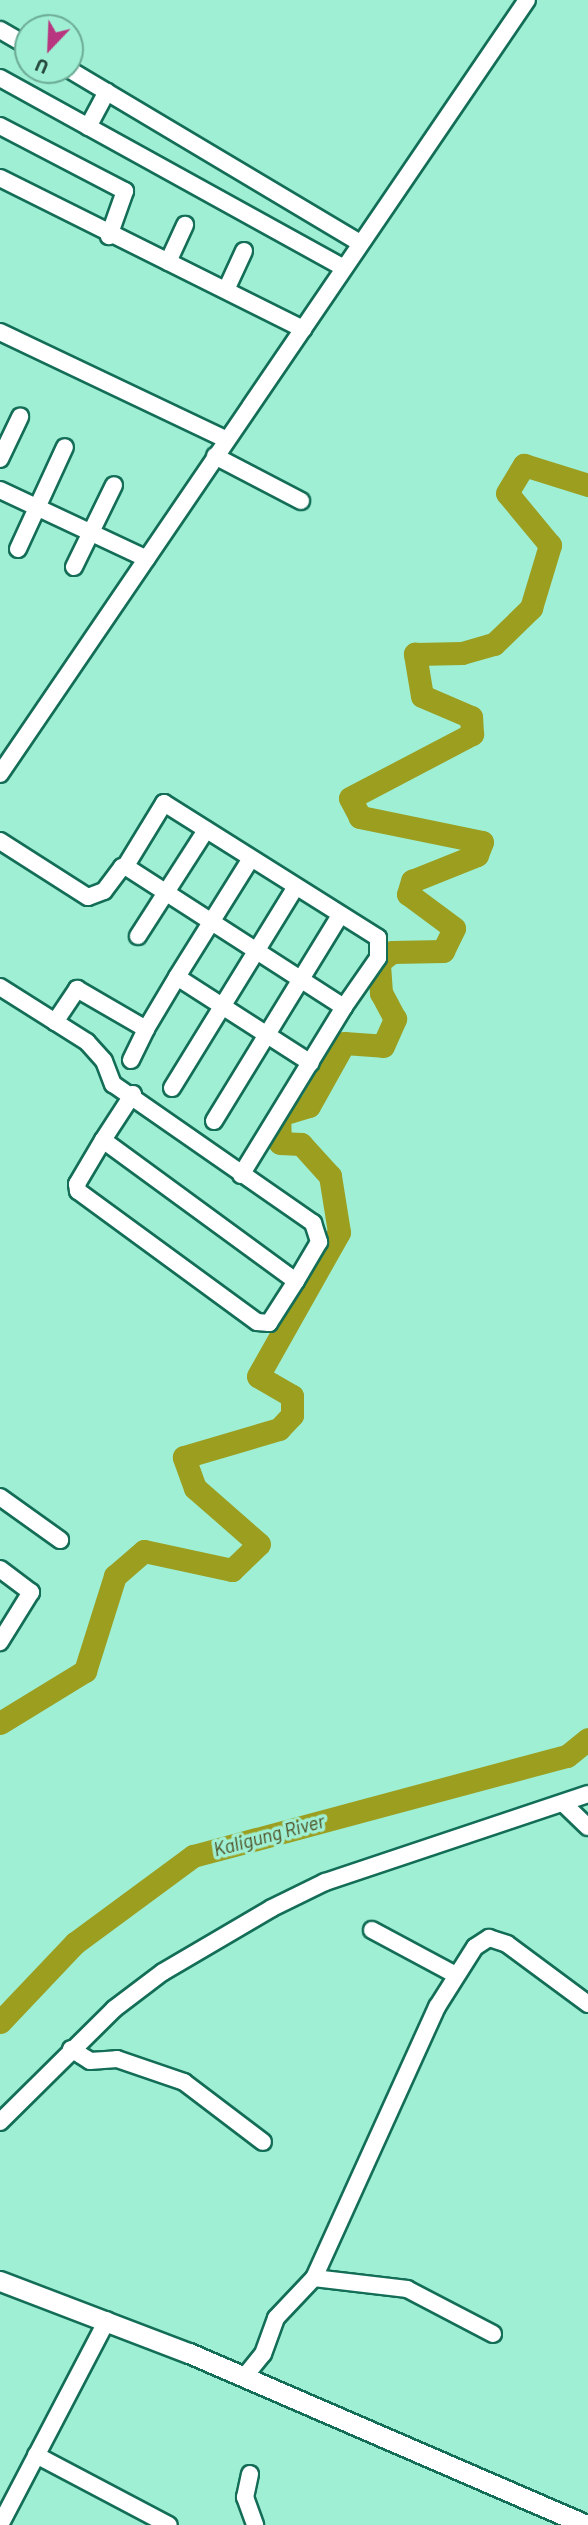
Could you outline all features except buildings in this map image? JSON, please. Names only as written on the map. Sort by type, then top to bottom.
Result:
[{"type":"main road","points":[[0,2281],[107,2320],[245,2376],[587,2525]]},
{"type":"street","points":[[0,774],[303,328],[358,242],[527,0]]},
{"type":"street","points":[[0,78],[342,267]]},
{"type":"street","points":[[84,78],[358,242]]},
{"type":"street","points":[[88,127],[107,92]]},
{"type":"street","points":[[0,126],[125,191],[109,236]]},
{"type":"street","points":[[0,178],[109,236],[169,262],[303,328]]},
{"type":"street","points":[[169,262],[185,225]]},
{"type":"street","points":[[226,290],[244,251]]},
{"type":"street","points":[[1,334],[227,440]]},
{"type":"street","points":[[0,459],[20,417]]},
{"type":"street","points":[[18,549],[65,447]]},
{"type":"street","points":[[215,456],[301,501]]},
{"type":"street","points":[[74,567],[114,485]]},
{"type":"street","points":[[0,490],[146,559]]},
{"type":"street","points":[[0,841],[88,897],[104,891],[125,867],[162,804],[339,917],[378,938],[381,947],[240,1175]]},
{"type":"street","points":[[138,936],[206,830]]},
{"type":"street","points":[[131,1060],[146,1029],[250,860]]},
{"type":"street","points":[[125,867],[344,1007]]},
{"type":"street","points":[[172,1088],[221,1004],[295,888]]},
{"type":"street","points":[[214,1121],[339,917]]},
{"type":"street","points":[[177,977],[311,1063]]},
{"type":"street","points":[[0,988],[94,1047],[107,1079],[133,1094],[240,1175],[319,1230],[319,1242],[269,1323],[262,1325],[82,1197],[77,1184],[133,1094]]},
{"type":"street","points":[[55,1022],[76,989],[146,1029]]},
{"type":"street","points":[[103,1140],[296,1282]]},
{"type":"street","points":[[0,1497],[60,1540]]},
{"type":"street","points":[[0,1569],[31,1592],[1,1641]]},
{"type":"street","points":[[0,2122],[71,2049],[163,1972],[293,1898],[377,1863],[588,1794]]},
{"type":"street","points":[[564,1804],[588,1827]]},
{"type":"street","points":[[372,1930],[454,1974]]},
{"type":"street","points":[[245,2376],[263,2354],[276,2318],[314,2278],[348,2191],[454,1974],[481,1940],[497,1939],[588,2004]]},
{"type":"street","points":[[71,2049],[90,2061],[122,2060],[184,2082],[262,2142]]},
{"type":"street","points":[[314,2278],[407,2290],[493,2334]]},
{"type":"street","points":[[0,2525],[107,2320]]},
{"type":"street","points":[[36,2455],[169,2525]]},
{"type":"street","points":[[250,2474],[245,2497],[255,2525]]},
{"type":"waterway","points":[[0,1723],[85,1671],[115,1576],[144,1551],[232,1570],[259,1544],[195,1488],[184,1457],[279,1429],[292,1415],[292,1396],[258,1376],[339,1232],[330,1176],[301,1144],[280,1143],[279,1115],[309,1106],[344,1043],[383,1046],[395,1019],[381,993],[379,962],[392,952],[443,951],[454,928],[408,894],[412,881],[477,855],[482,842],[360,817],[350,798],[472,734],[471,717],[422,696],[415,654],[462,653],[494,644],[531,608],[550,545],[507,493],[524,465],[588,485]]},
{"type":"waterway","name":"Kaligung River","points":[[0,2022],[75,1943],[193,1856],[567,1756],[588,1739]]}]
